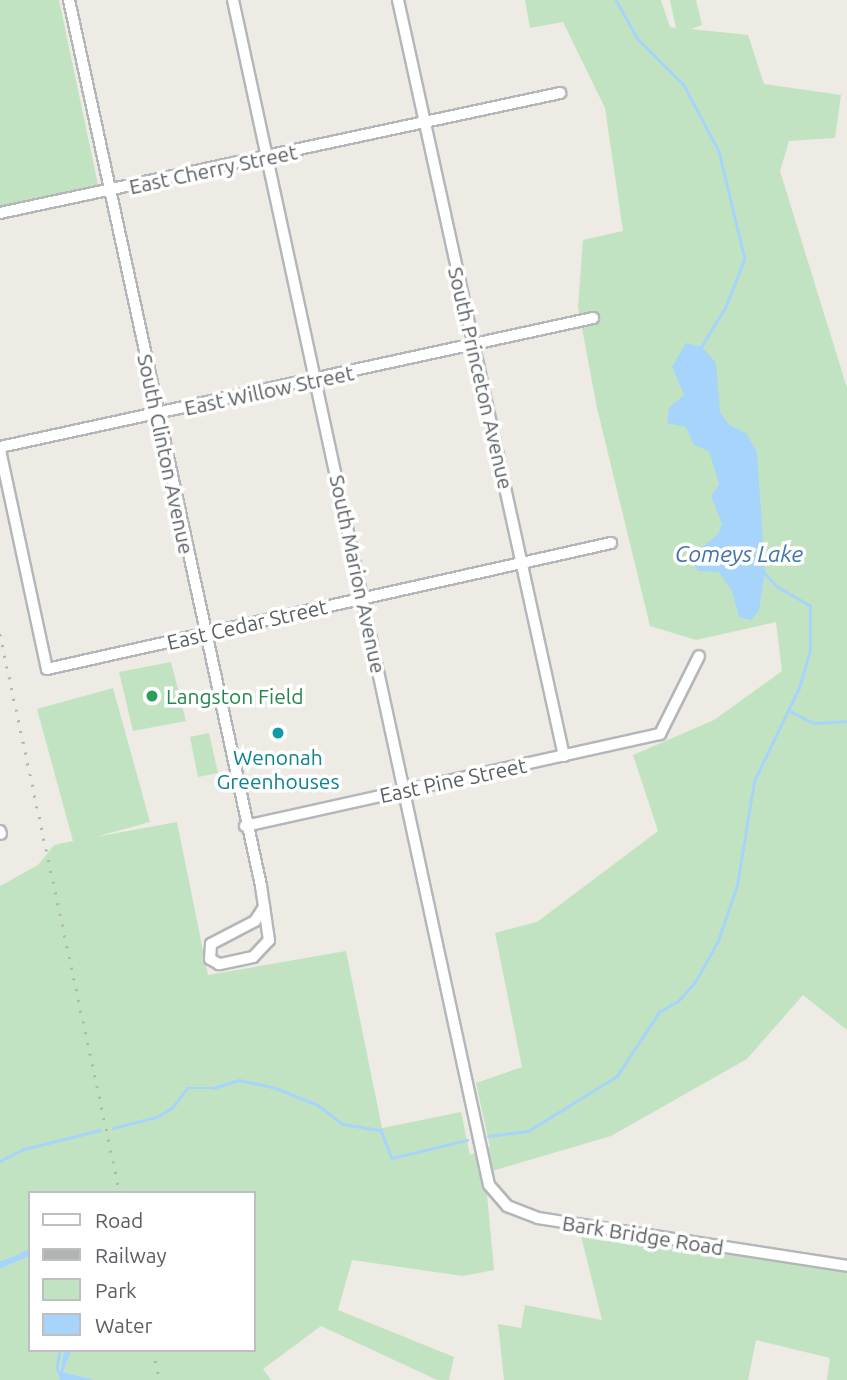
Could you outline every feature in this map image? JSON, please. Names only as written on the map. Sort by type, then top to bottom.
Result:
[{"type":"street","name":"South Clinton Avenue","points":[[69,0],[206,634],[264,907],[269,940],[264,949],[231,964],[210,960],[211,944],[255,921],[264,907]]},
{"type":"street","name":"South Marion Avenue","points":[[233,0],[405,791],[479,1148]]},
{"type":"street","name":"South Princeton Avenue","points":[[398,0],[564,756]]},
{"type":"street","name":"East Cherry Street","points":[[0,213],[425,124],[559,93]]},
{"type":"street","name":"East Willow Street","points":[[0,449],[537,333],[593,318]]},
{"type":"street","name":"East Cedar Street","points":[[0,449],[47,669],[611,543]]},
{"type":"street","name":"East Pine Street","points":[[245,826],[660,734],[699,656]]},
{"type":"street","name":"Bark Bridge Road","points":[[479,1148],[495,1196],[521,1213],[847,1266]]},
{"type":"green space","points":[[0,0],[59,0],[98,185],[0,206]]},
{"type":"green space","points":[[525,0],[661,0],[670,27],[676,28],[670,0],[696,0],[702,25],[691,29],[748,35],[764,84],[841,95],[835,138],[789,141],[780,171],[847,388],[847,1030],[803,995],[747,1059],[611,1136],[485,1173],[494,1270],[463,1276],[352,1260],[338,1310],[454,1357],[449,1380],[437,1380],[321,1326],[263,1369],[271,1380],[96,1380],[63,1372],[71,1352],[256,1352],[256,1191],[28,1191],[28,1252],[0,1261],[0,886],[38,865],[54,845],[73,841],[37,709],[113,688],[150,822],[95,837],[177,822],[208,975],[346,951],[382,1128],[461,1112],[470,1155],[490,1147],[476,1083],[522,1067],[495,933],[537,922],[658,831],[633,755],[714,720],[782,671],[776,622],[696,640],[650,626],[597,408],[578,307],[583,240],[623,231],[605,108],[563,22],[530,28]]},
{"type":"green space","name":"Langston Field","points":[[171,662],[186,721],[133,731],[119,672]]},
{"type":"green space","points":[[209,733],[218,773],[198,777],[190,737]]},
{"type":"green space","points":[[579,1228],[847,1267],[847,1380],[827,1380],[830,1358],[756,1340],[748,1380],[504,1380],[498,1324],[521,1328],[525,1305],[602,1320]]},
{"type":"green space","points":[[28,1257],[28,1352],[64,1352],[59,1380],[0,1380],[0,1269]]},
{"type":"water","name":"Comeys Lake","points":[[686,343],[702,347],[716,363],[720,412],[729,425],[746,433],[757,452],[765,571],[759,611],[751,620],[739,617],[732,591],[719,572],[698,571],[694,565],[697,552],[718,534],[722,524],[711,496],[719,484],[709,451],[694,445],[686,427],[667,423],[669,408],[684,395],[672,367]]},
{"type":"water","points":[[28,1252],[28,1257],[0,1269],[0,1261]]},
{"type":"water","points":[[64,1352],[71,1352],[63,1372],[96,1380],[59,1380]]},
{"type":"waterway","points":[[616,0],[638,39],[684,85],[719,151],[745,259],[726,307],[701,348]]},
{"type":"waterway","points":[[488,1136],[528,1131],[617,1076],[659,1012],[678,1001],[695,982],[718,941],[737,885],[754,781],[799,688],[810,650],[810,606],[777,587],[764,573]]},
{"type":"waterway","points":[[788,710],[814,723],[847,721]]},
{"type":"waterway","points":[[113,1128],[156,1117],[172,1108],[187,1088],[213,1088],[239,1080],[273,1087],[318,1105],[342,1124],[381,1130],[392,1158],[467,1140]]},
{"type":"waterway","points":[[0,1161],[24,1149],[100,1130]]},
{"type":"waterway","points":[[17,1256],[28,1251]]},
{"type":"waterway","points":[[60,1352],[57,1368],[63,1380]]},
{"type":"railway","points":[[0,634],[120,1191]]},
{"type":"railway","points":[[153,1352],[160,1380]]},
{"type":"place","name":"Langston Field","points":[[152,696]]},
{"type":"place","name":"Wenonah Greenhouses","points":[[278,733]]}]
